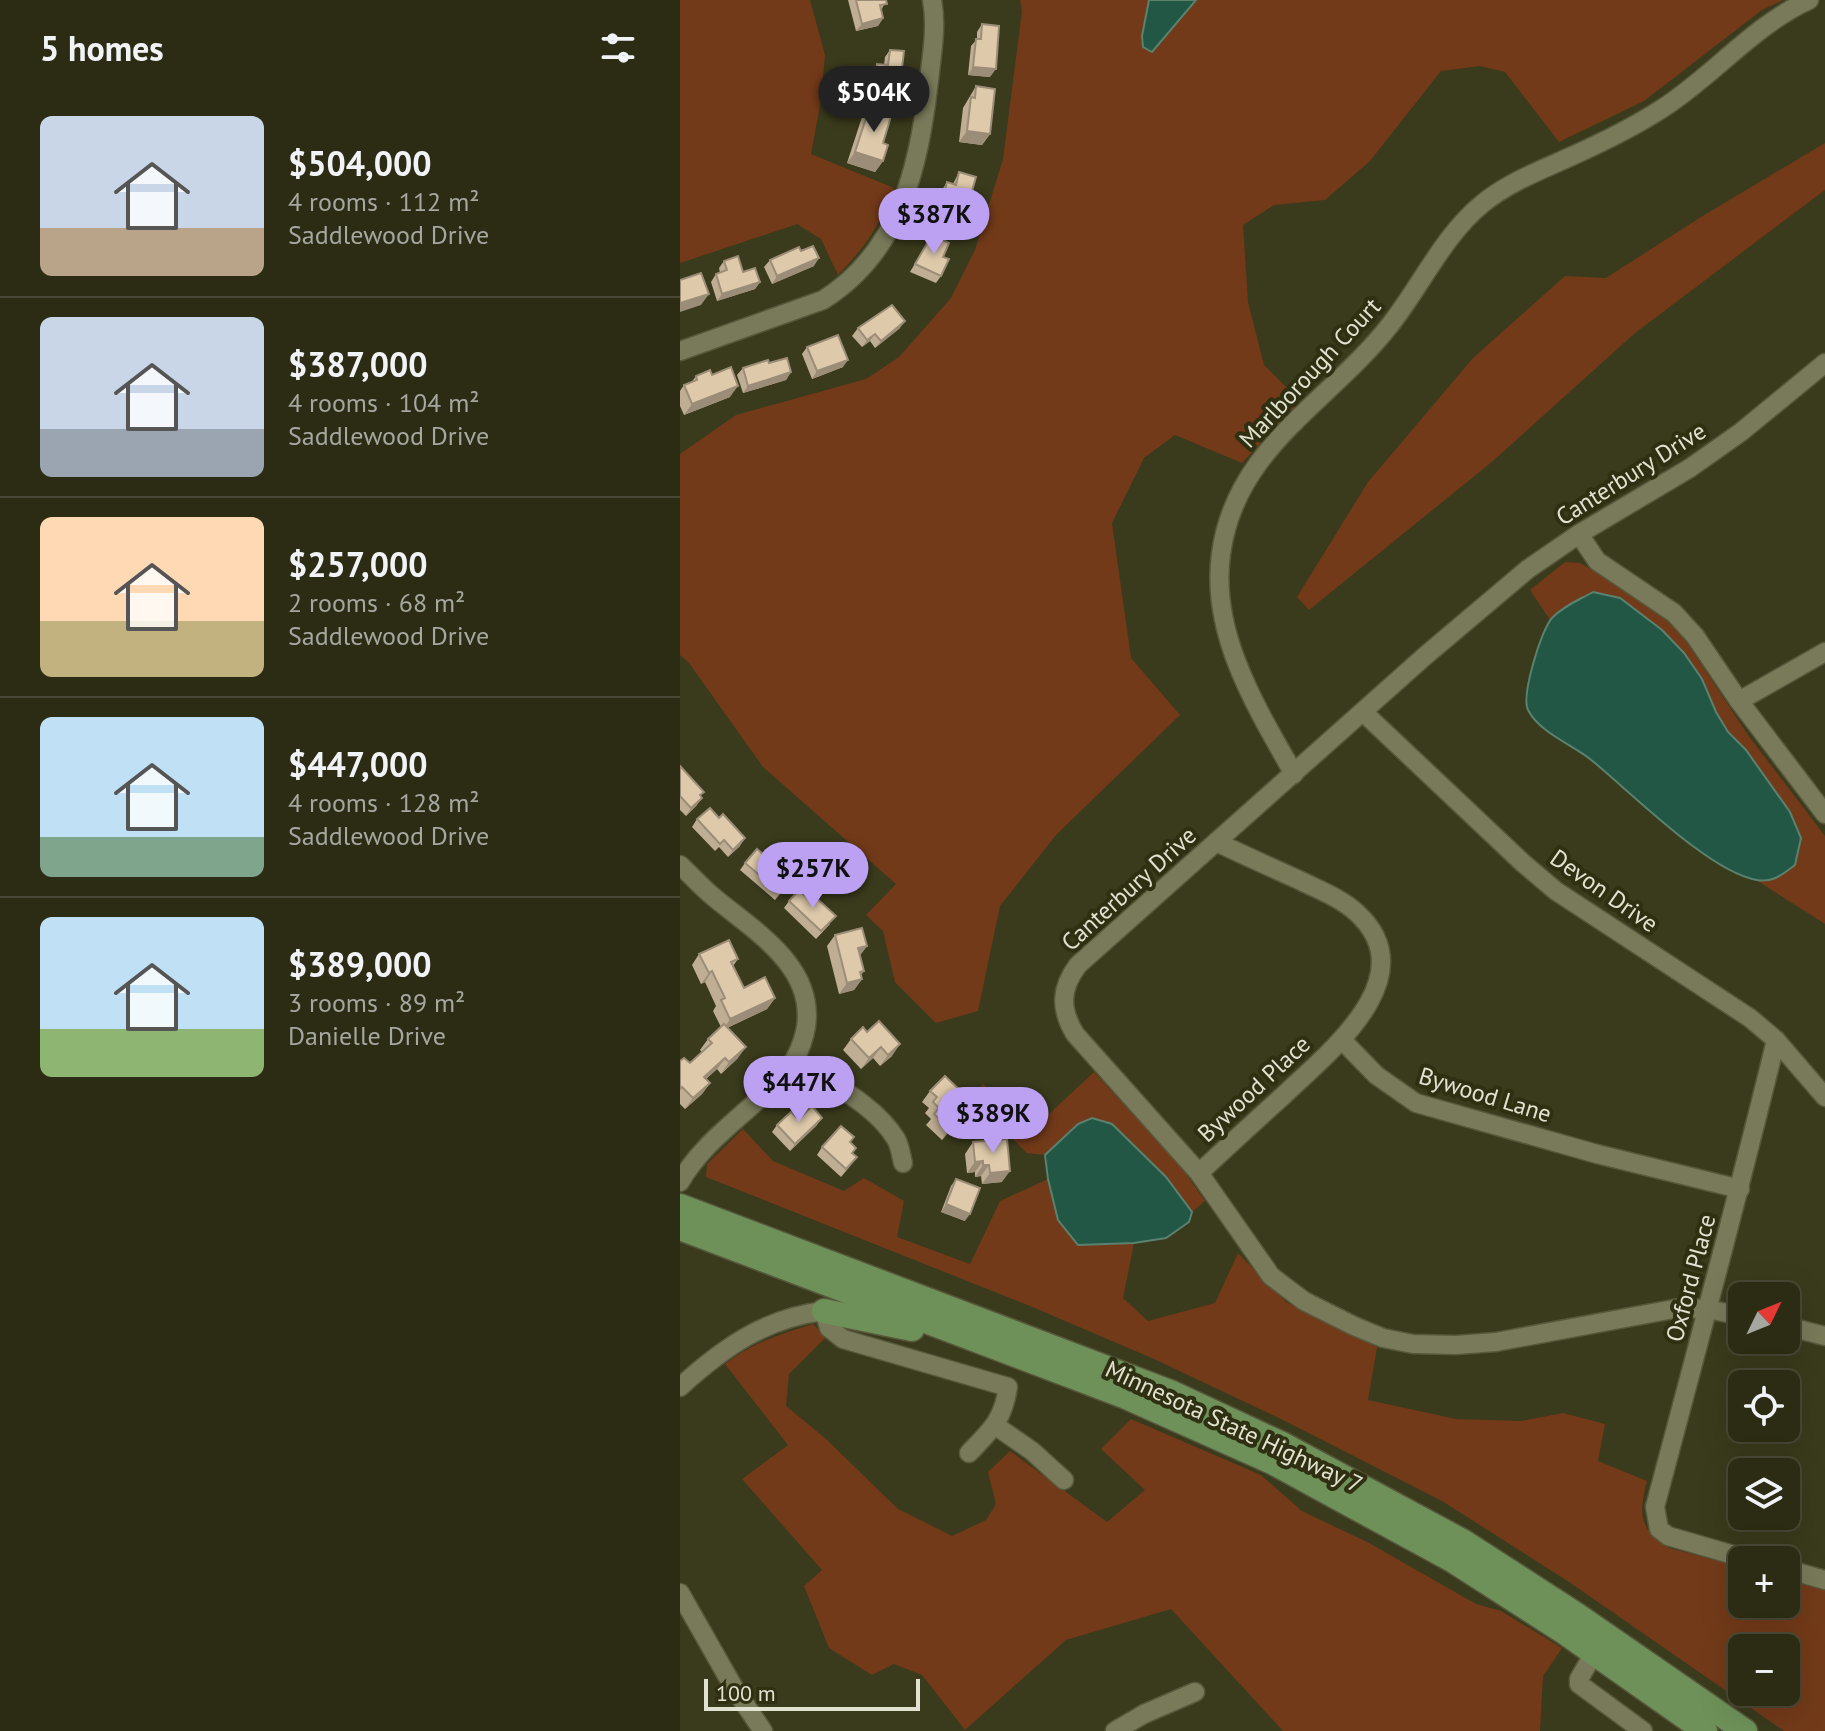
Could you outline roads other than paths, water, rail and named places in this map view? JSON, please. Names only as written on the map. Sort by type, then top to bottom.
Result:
[{"type":"main road","name":"Minnesota State Highway 7","points":[[680,1206],[1170,1392],[1282,1444],[1464,1542],[1577,1615],[1745,1731]]},
{"type":"main road","name":"Minnesota State Highway 7","points":[[680,1228],[1159,1410],[1272,1462],[1452,1560],[1594,1653],[1690,1727]]},
{"type":"main road","points":[[824,1311],[882,1321],[979,1349],[996,1347]]},
{"type":"street","points":[[680,351],[823,300],[842,289],[866,266],[900,210],[914,171],[923,132],[934,40],[932,0]]},
{"type":"street","name":"Marlborough Court","points":[[1294,774],[1238,665],[1224,626],[1219,590],[1221,554],[1228,519],[1242,486],[1262,455],[1358,364],[1392,324],[1455,233],[1480,205],[1512,183],[1618,134],[1663,108],[1705,78],[1761,29],[1809,0]]},
{"type":"street","name":"Canterbury Drive","points":[[1728,1313],[1707,1309],[1651,1312],[1496,1342],[1413,1344],[1383,1338],[1304,1301],[1287,1290],[1259,1261],[1199,1173],[1075,1034],[1067,1020],[1064,991],[1078,965],[1528,569],[1579,534],[1690,468],[1741,432],[1825,363]]},
{"type":"street","points":[[1579,534],[1597,561],[1674,613],[1695,636],[1739,701],[1825,814]]},
{"type":"street","points":[[1739,701],[1825,652]]},
{"type":"street","name":"Devon Drive","points":[[1363,712],[1556,891],[1728,1002],[1776,1040],[1825,1097]]},
{"type":"street","points":[[1216,842],[1341,901],[1358,914],[1370,929],[1378,948],[1381,969],[1376,990],[1368,1007],[1342,1040]]},
{"type":"street","points":[[680,865],[712,896],[769,940],[802,983],[808,1013],[804,1041],[795,1060],[777,1083],[729,1126],[680,1182]]},
{"type":"street","name":"Bywood Place","points":[[1199,1173],[1342,1040]]},
{"type":"street","name":"Bywood Lane","points":[[1342,1040],[1376,1075],[1416,1103],[1597,1154],[1740,1189]]},
{"type":"street","name":"Oxford Place","points":[[1728,1554],[1676,1540],[1659,1529],[1655,1507],[1740,1189],[1776,1040]]},
{"type":"street","points":[[795,1060],[857,1102],[888,1128],[898,1141],[903,1163]]},
{"type":"street","points":[[680,1387],[716,1355],[756,1330],[806,1313],[824,1311],[829,1328],[843,1339],[1008,1387],[996,1426],[969,1453]]},
{"type":"street","points":[[1800,1330],[1825,1336]]},
{"type":"street","points":[[996,1426],[1032,1451],[1064,1480]]},
{"type":"street","points":[[1800,1573],[1825,1580]]},
{"type":"street","points":[[680,1593],[734,1688],[763,1731]]},
{"type":"street","points":[[1594,1653],[1579,1684],[1643,1731]]},
{"type":"street","points":[[1115,1731],[1144,1714],[1195,1692]]}]
